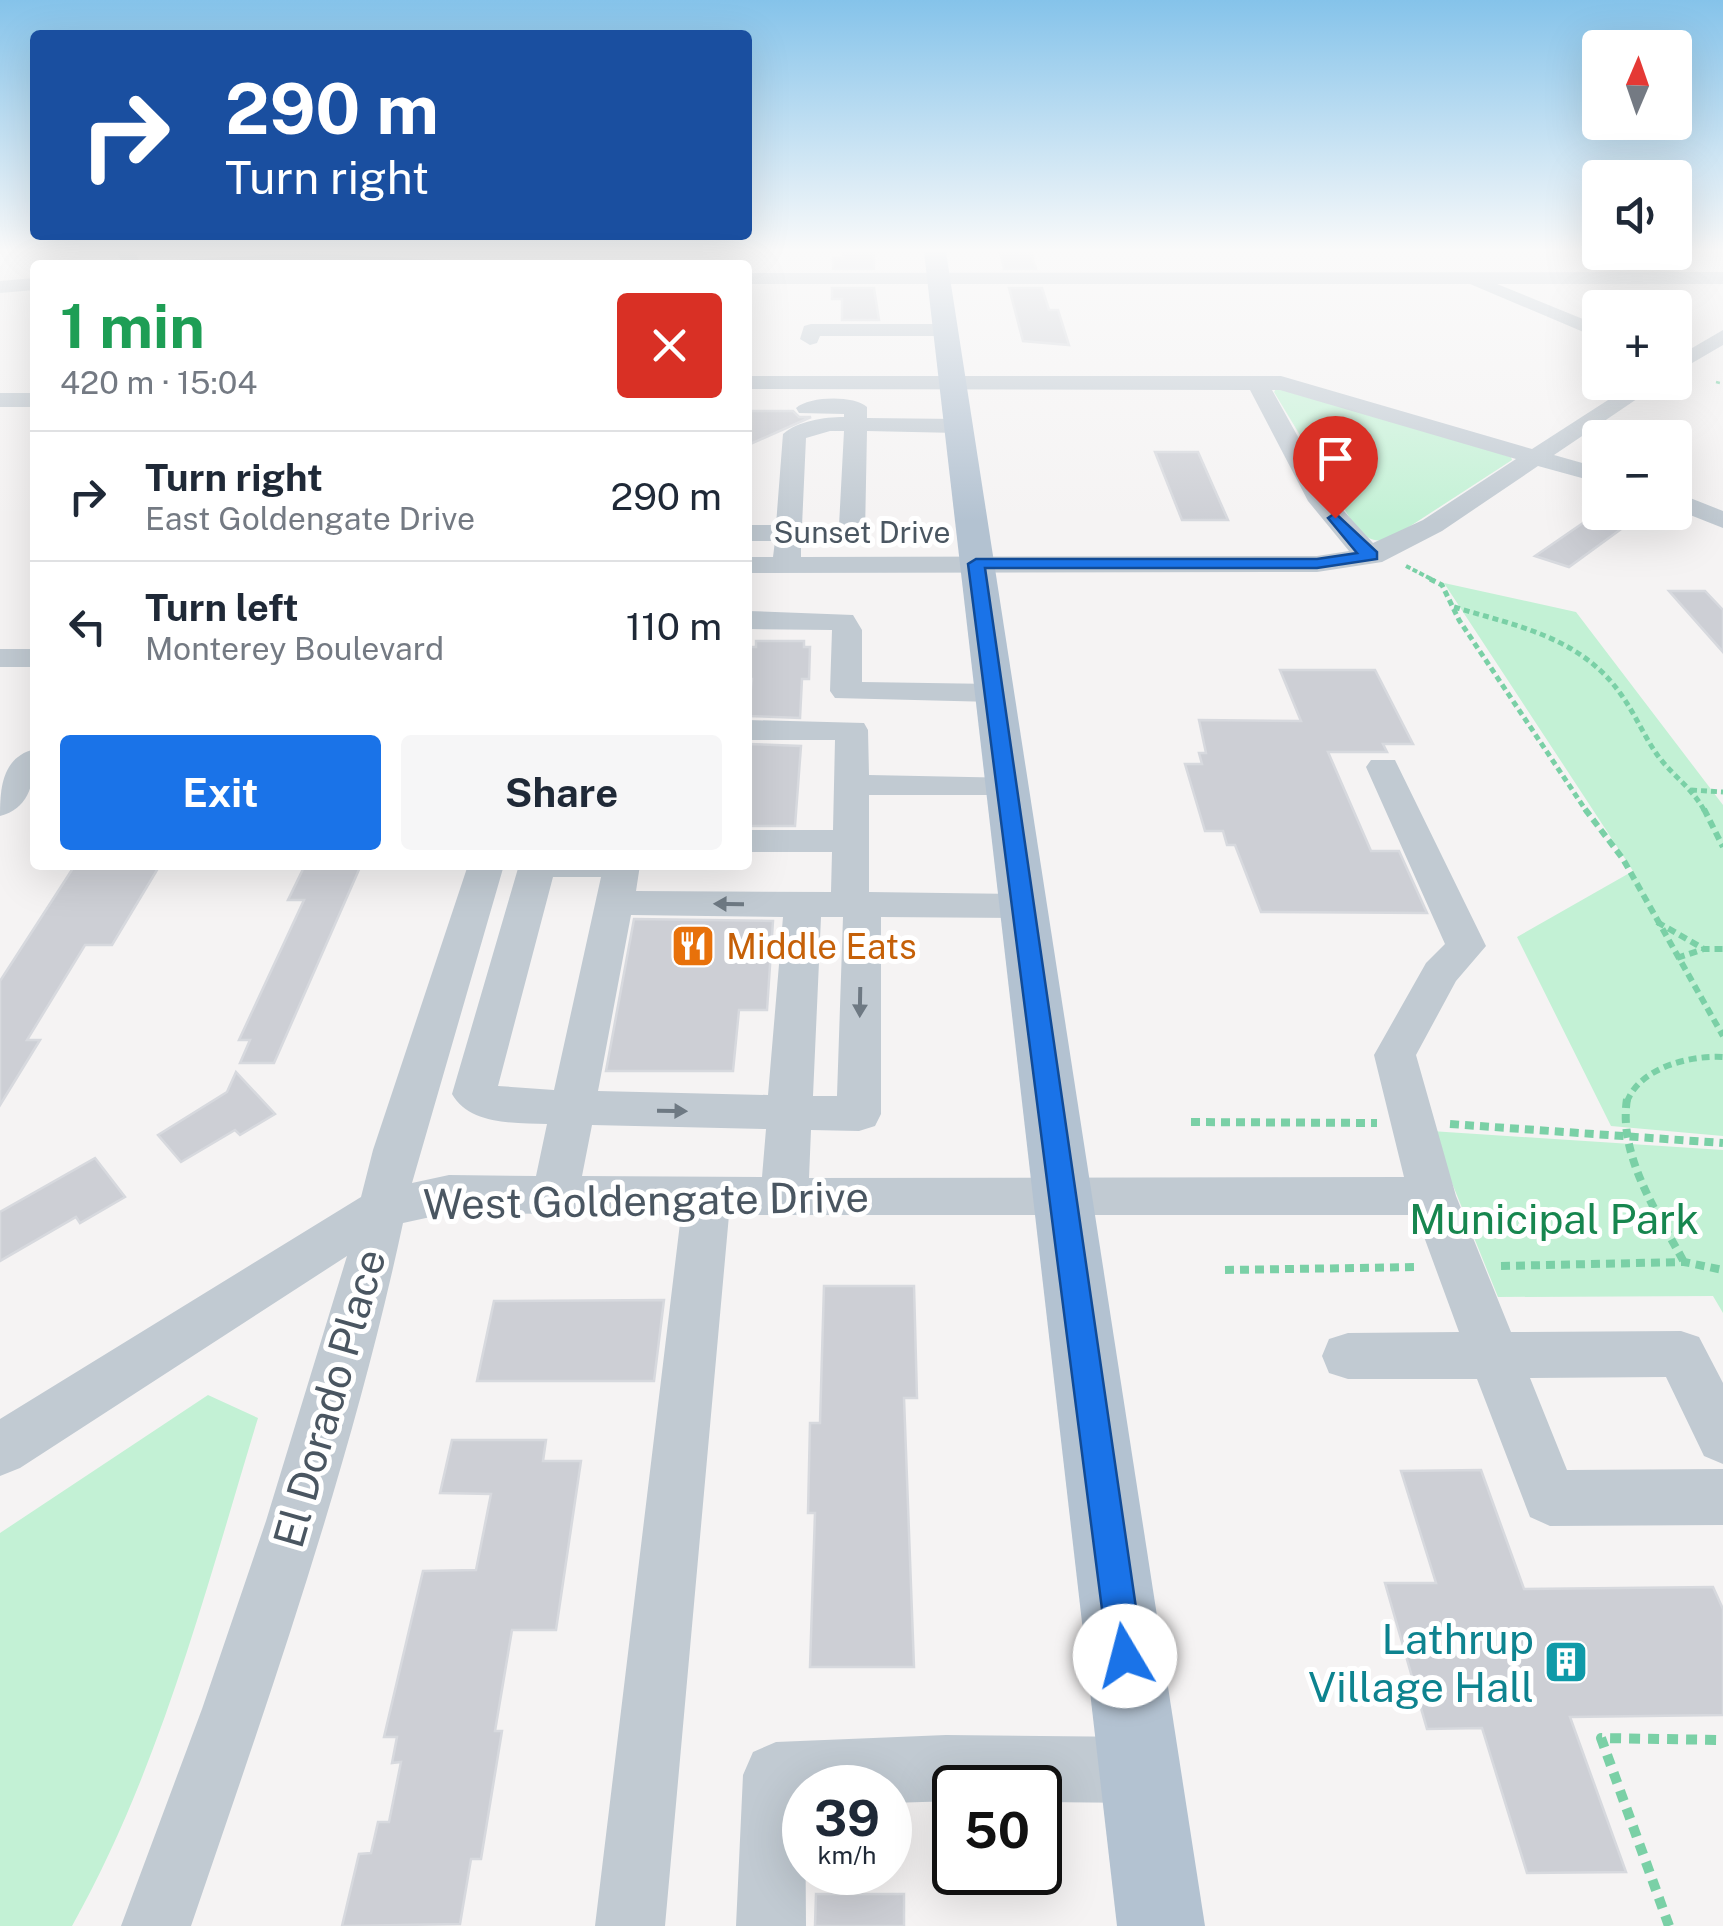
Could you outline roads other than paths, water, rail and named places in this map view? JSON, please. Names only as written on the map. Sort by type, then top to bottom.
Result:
[{"type":"main road","points":[[949,342],[956,368],[958,426],[976,564],[1160,1926]]},
{"type":"street","points":[[1692,367],[1719,378]]},
{"type":"street","points":[[752,383],[956,368],[1300,386],[1582,470]]},
{"type":"street","points":[[1257,382],[1297,458],[1335,518],[1360,548],[1372,556]]},
{"type":"street","points":[[0,400],[30,400]]},
{"type":"street","name":"Sunset Drive","points":[[752,566],[1317,564],[1372,556],[1444,519],[1624,400]]},
{"type":"street","points":[[752,406],[856,407],[857,426],[852,534],[752,533]]},
{"type":"street","points":[[796,408],[826,424]]},
{"type":"street","points":[[786,566],[794,434],[826,424],[958,426]]},
{"type":"street","points":[[1692,507],[1723,520]]},
{"type":"street","points":[[752,620],[843,621],[848,630],[845,682],[993,684]]},
{"type":"street","points":[[0,658],[30,658]]},
{"type":"street","points":[[537,870],[474,1094],[504,1106],[574,1110],[858,1114],[856,905],[850,841],[852,730],[752,730]]},
{"type":"street","points":[[0,804],[30,765]]},
{"type":"street","points":[[1383,767],[1466,946],[1440,973],[1395,1056],[1432,1196],[1550,1498],[1723,1497]]},
{"type":"street","points":[[852,786],[1007,785]]},
{"type":"street","points":[[752,841],[850,841]]},
{"type":"street","name":"El Dorado Place","points":[[156,1926],[234,1709],[294,1521],[396,1150],[484,870]]},
{"type":"street","points":[[570,870],[803,905],[1023,906]]},
{"type":"street","points":[[555,1195],[620,878]]},
{"type":"street","points":[[784,1195],[803,905]]},
{"type":"street","name":"West Goldengate Drive","points":[[0,1450],[383,1208],[449,1194],[1432,1196]]},
{"type":"street","points":[[630,1926],[707,1195]]},
{"type":"street","points":[[1348,1356],[1681,1354],[1723,1438]]},
{"type":"street","points":[[771,1926],[776,1775],[946,1768],[1141,1770]]},
{"type":"place","name":"Middle Eats","points":[[693,946]]},
{"type":"place","name":"Lathrup Village Hall","points":[[1566,1662]]},
{"type":"park label","name":"Municipal Park","points":[[1554,1218]]}]
